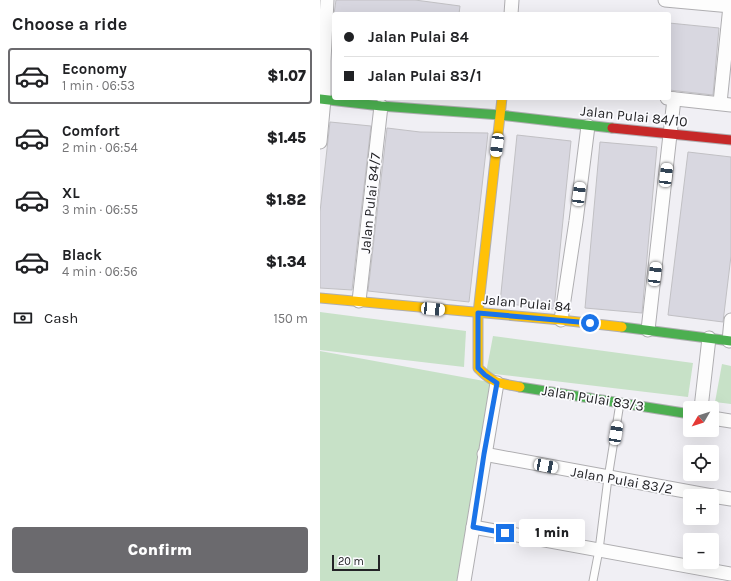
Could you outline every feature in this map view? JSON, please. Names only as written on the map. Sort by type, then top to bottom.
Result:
[{"type":"street","points":[[320,142],[326,61],[327,0]]},
{"type":"street","points":[[511,12],[512,0]]},
{"type":"street","points":[[665,0],[731,6],[726,104],[671,98]]},
{"type":"street","name":"Jalan Pulai 84/10","points":[[322,99],[381,106],[500,115],[588,126],[731,140]]},
{"type":"street","points":[[464,581],[497,383],[478,368],[478,313],[502,100]]},
{"type":"street","points":[[648,330],[671,133],[670,100]]},
{"type":"street","name":"Jalan Pulai 84/7","points":[[359,301],[381,106]]},
{"type":"street","points":[[561,320],[576,221],[588,126]]},
{"type":"street","name":"Jalan Pulai 84","points":[[320,298],[561,320],[730,341]]},
{"type":"street","points":[[730,341],[731,320]]},
{"type":"street","points":[[702,401],[709,338]]},
{"type":"street","name":"Jalan Pulai 83/3","points":[[497,383],[683,413]]},
{"type":"street","points":[[719,419],[731,421]]},
{"type":"street","name":"Jalan Pulai 83/2","points":[[484,454],[683,491]]},
{"type":"street","name":"Jalan Pulai 83/2","points":[[719,497],[731,499]]},
{"type":"street","points":[[473,527],[731,574]]},
{"type":"lane","points":[[593,581],[621,403]]},
{"type":"green space","points":[[320,312],[466,331],[464,367],[320,350]]},
{"type":"green space","points":[[493,336],[693,363],[688,397],[486,373]]},
{"type":"green space","points":[[320,351],[495,383],[459,581],[320,581]]},
{"type":"green space","points":[[722,364],[731,366],[731,404],[715,401]]},
{"type":"building","points":[[336,0],[415,0],[460,6],[459,12],[334,12]]},
{"type":"building","points":[[671,23],[719,28],[713,95],[671,90]]},
{"type":"building","points":[[330,122],[371,126],[352,290],[320,288],[320,212]]},
{"type":"building","points":[[387,128],[420,132],[488,133],[469,302],[368,291]]},
{"type":"building","points":[[517,135],[571,141],[554,309],[500,303]]},
{"type":"building","points":[[600,142],[657,147],[642,313],[585,308]]},
{"type":"building","points":[[688,152],[731,157],[731,256],[723,322],[668,315]]},
{"type":"traffic: fast","points":[[320,99],[381,106],[500,115],[612,128]]},
{"type":"traffic: fast","points":[[622,327],[731,341]]},
{"type":"traffic: fast","points":[[520,387],[683,413]]},
{"type":"traffic: slow","points":[[502,100],[478,313],[478,368],[488,377],[497,382],[520,387]]},
{"type":"traffic: slow","points":[[320,298],[622,327]]},
{"type":"traffic: jam","points":[[612,128],[731,140]]},
{"type":"route","points":[[505,533],[473,527],[497,383],[478,368],[478,313],[590,323]]}]
